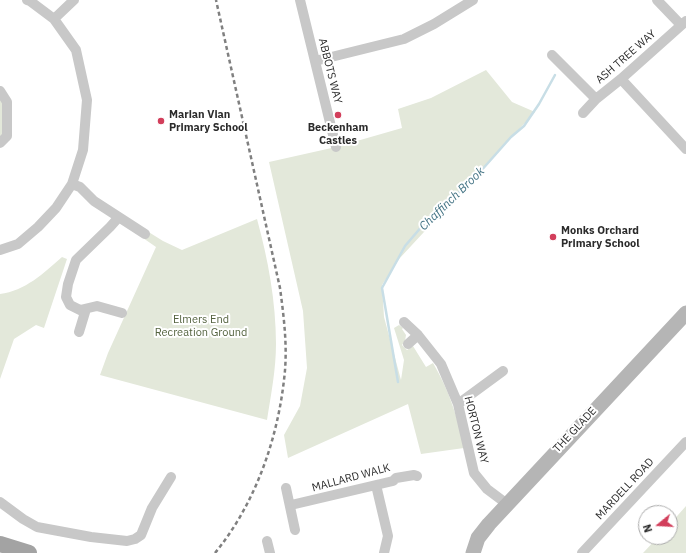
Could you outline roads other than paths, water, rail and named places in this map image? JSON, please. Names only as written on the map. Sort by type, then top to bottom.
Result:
[{"type":"main road","points":[[0,544],[29,553]]},
{"type":"street","points":[[0,250],[18,244],[38,227],[56,208],[72,184],[83,150],[86,100],[76,50],[54,19],[27,0]]},
{"type":"street","points":[[54,19],[74,0]]},
{"type":"street","name":"ABBOTS WAY","points":[[300,0],[336,147]]},
{"type":"street","points":[[315,61],[404,39],[428,27],[473,0]]},
{"type":"street","points":[[657,0],[683,23]]},
{"type":"street","name":"ASH TREE WAY","points":[[582,113],[683,23]]},
{"type":"street","points":[[552,55],[596,99]]},
{"type":"street","points":[[621,79],[686,149]]},
{"type":"street","points":[[0,91],[6,102],[7,136],[0,143]]},
{"type":"street","points":[[72,184],[80,188],[94,201],[118,218],[145,234]]},
{"type":"street","points":[[118,218],[76,260],[68,284],[66,297],[70,305],[80,310],[96,306],[122,313]]},
{"type":"street","points":[[79,332],[86,309]]},
{"type":"street","name":"THE GLADE","points":[[472,553],[482,531],[686,313]]},
{"type":"street","name":"HORTON WAY","points":[[404,322],[418,335],[441,364],[458,404],[474,473],[488,489],[507,504]]},
{"type":"street","points":[[408,344],[418,335]]},
{"type":"street","points":[[458,404],[503,371]]},
{"type":"street","name":"MARDELL ROAD","points":[[582,553],[686,442]]},
{"type":"street","name":"MALLARD WALK","points":[[290,506],[393,481],[396,478],[414,475],[417,476]]},
{"type":"street","points":[[0,502],[23,519],[37,527],[91,537],[127,541],[135,539],[141,535],[152,508],[171,477]]},
{"type":"street","points":[[376,485],[388,536],[384,553]]},
{"type":"street","points":[[286,488],[295,530]]},
{"type":"street","points":[[267,540],[270,553]]},
{"type":"waterway","name":"Chaffinch Brook","points":[[398,382],[382,288],[405,246],[429,218],[472,181],[511,137],[524,126],[539,104],[555,75]]},
{"type":"railway","points":[[215,553],[242,514],[253,493],[270,449],[281,403],[286,357],[280,288],[216,0]]},
{"type":"place","name":"Beckenham Castles","points":[[338,115]]},
{"type":"place","name":"Marian Vian Primary School","points":[[161,121]]},
{"type":"place","name":"Monks Orchard Primary School","points":[[553,237]]},
{"type":"park label","name":"Elmers End Recreation Ground","points":[[201,326]]}]
